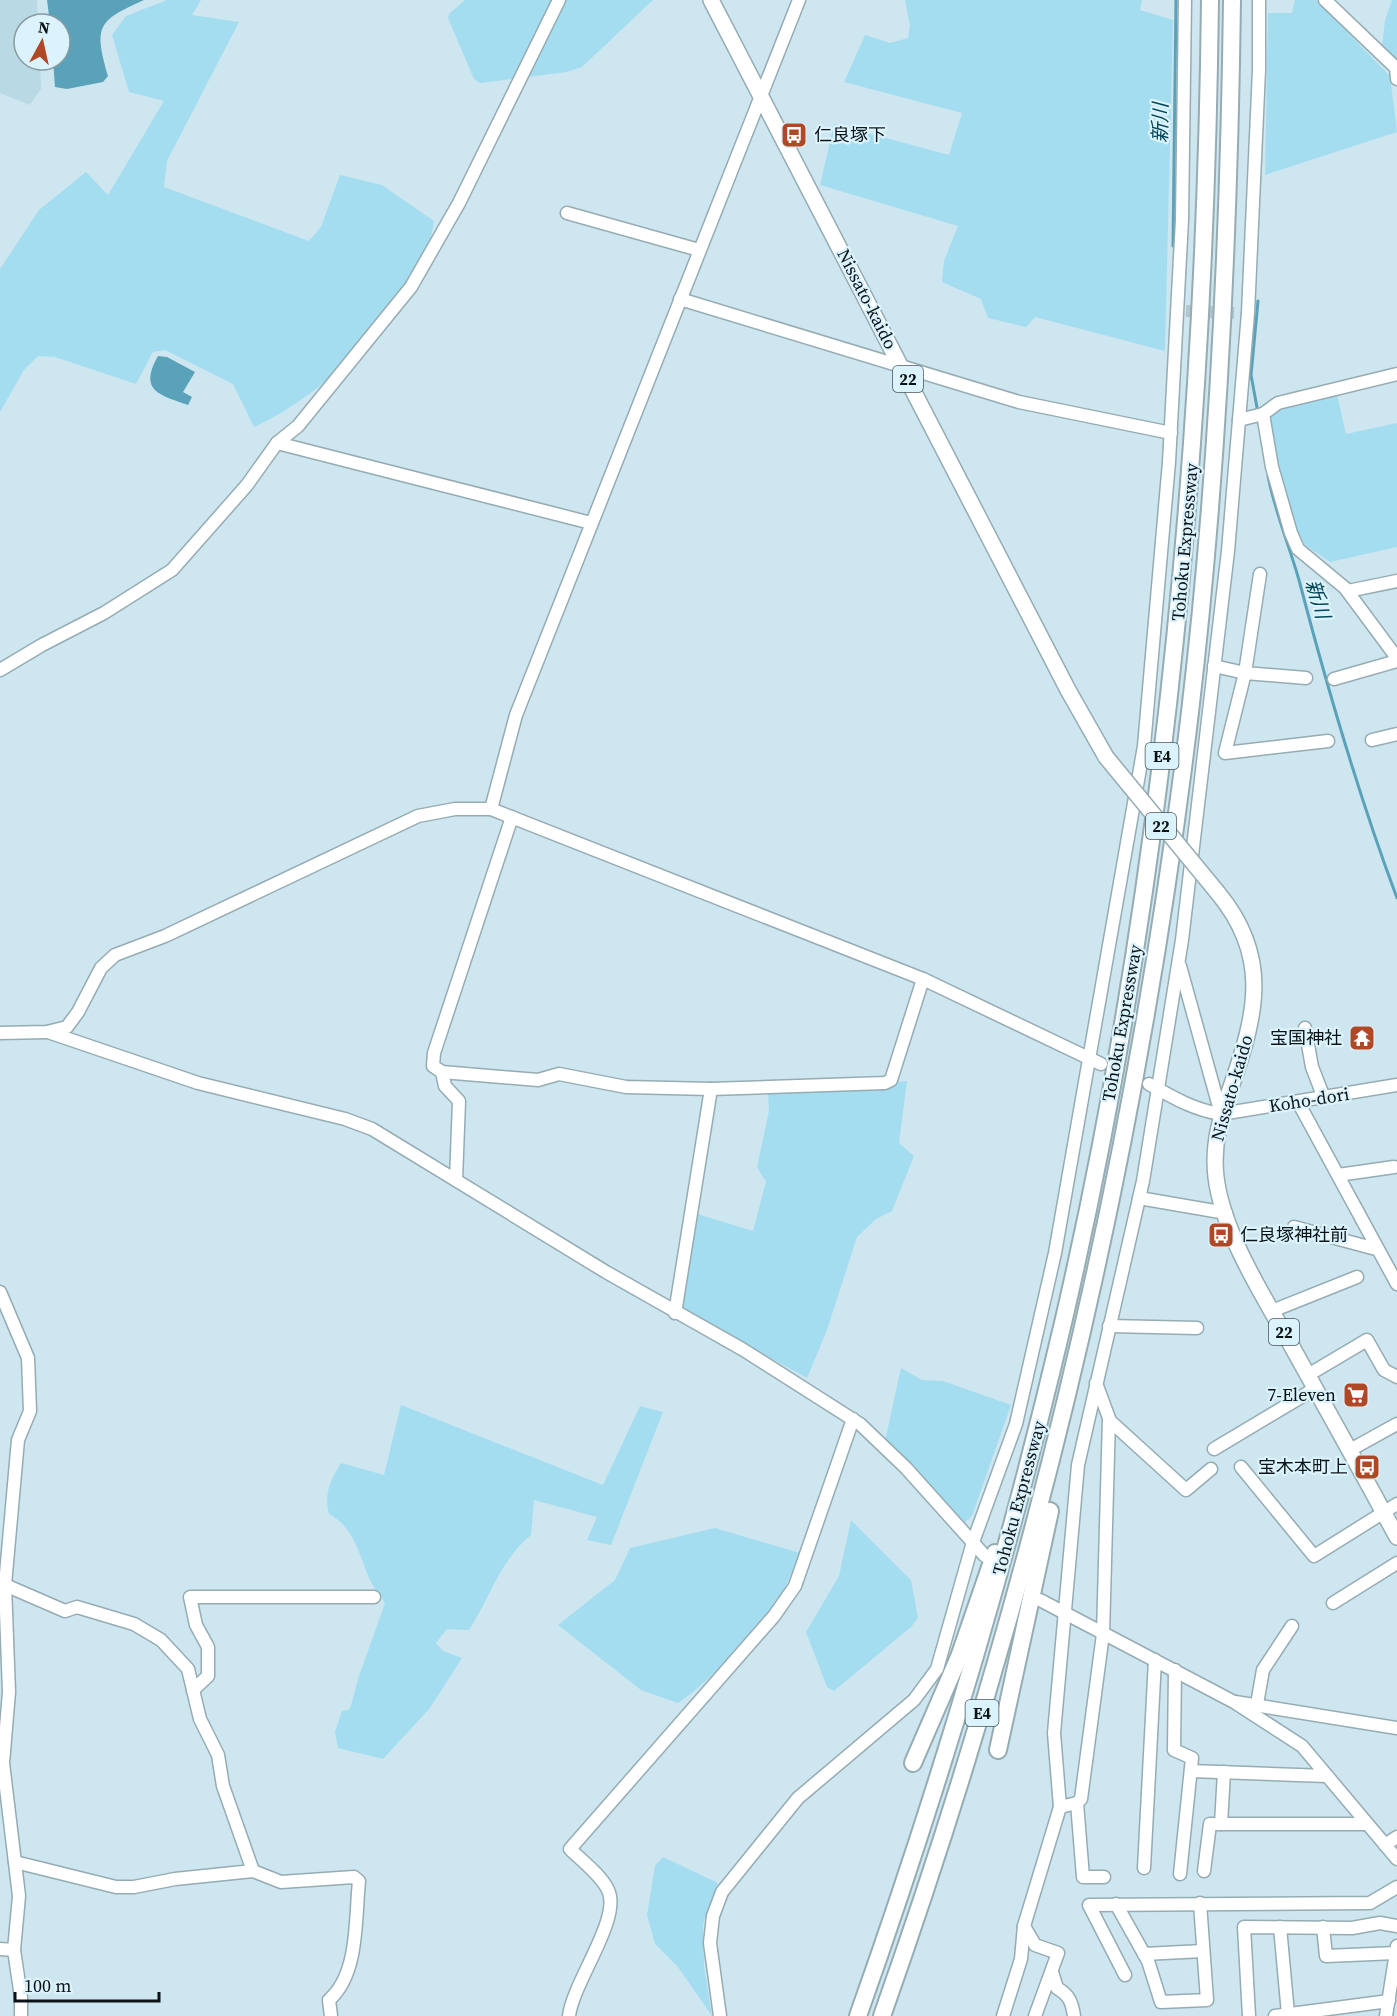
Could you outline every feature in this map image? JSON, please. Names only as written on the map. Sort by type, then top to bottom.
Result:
[{"type":"highway","name":"Tohoku Expressway","points":[[858,2016],[963,1700],[1019,1500],[1064,1319],[1107,1112],[1132,966],[1166,731],[1180,596],[1198,378],[1210,0]]},
{"type":"highway","name":"Tohoku Expressway","points":[[882,2016],[984,1707],[1066,1406],[1133,1093],[1168,881],[1191,710],[1220,379],[1232,0]]},
{"type":"highway","points":[[998,1750],[1051,1504],[1066,1406]]},
{"type":"highway","points":[[914,1763],[946,1692],[993,1558],[1019,1500]]},
{"type":"main road","name":"Nissato-kaido","points":[[711,0],[762,94],[1068,690],[1106,757],[1218,893],[1245,931],[1254,972],[1250,1025],[1216,1131],[1215,1163],[1226,1214],[1272,1311],[1397,1537]]},
{"type":"street","points":[[0,670],[104,613],[172,570],[247,485],[277,443],[298,426],[411,286],[459,203],[559,0]]},
{"type":"street","points":[[491,810],[516,715],[799,0]]},
{"type":"street","points":[[720,2016],[710,1943],[713,1916],[722,1892],[798,1798],[914,1700],[937,1669],[974,1542],[1016,1424],[1055,1254],[1095,1061],[1143,746],[1182,310],[1185,0]]},
{"type":"street","points":[[1003,2016],[1021,1959],[1024,1926],[1060,1808],[1054,1733],[1078,1464],[1139,1198],[1154,1087],[1179,959],[1228,551],[1251,417],[1242,313],[1259,70],[1259,0]]},
{"type":"street","points":[[1325,0],[1396,68],[1397,79]]},
{"type":"street","points":[[567,213],[699,250]]},
{"type":"street","points":[[680,299],[1019,402],[1171,433]]},
{"type":"street","points":[[1251,417],[1278,403],[1397,374]]},
{"type":"street","points":[[1251,417],[1272,467],[1291,533],[1298,549],[1328,571],[1348,591],[1397,659],[1335,679]]},
{"type":"street","points":[[277,443],[591,523]]},
{"type":"street","points":[[1260,574],[1245,673],[1225,753],[1328,741]]},
{"type":"street","points":[[1348,591],[1397,581]]},
{"type":"street","points":[[1214,666],[1245,673],[1306,678]]},
{"type":"street","points":[[1372,740],[1397,734]]},
{"type":"street","points":[[0,1034],[47,1032],[68,1027],[101,968],[115,955],[165,936],[418,816],[454,809],[491,810],[923,979],[1095,1061]]},
{"type":"street","points":[[512,818],[434,1053],[433,1066],[442,1072],[538,1080],[559,1074],[626,1087],[711,1089],[885,1083],[891,1080],[923,979]]},
{"type":"street","points":[[1154,1087],[1197,1108],[1221,1114],[1179,959]]},
{"type":"street","points":[[1305,1028],[1312,1066],[1324,1098]]},
{"type":"street","points":[[47,1032],[198,1083],[345,1119],[372,1129],[675,1313],[742,1349],[853,1419],[906,1468],[985,1556]]},
{"type":"street","points":[[442,1072],[445,1086],[459,1101],[456,1180]]},
{"type":"street","name":"Koho-dori","points":[[1221,1114],[1397,1085]]},
{"type":"street","points":[[675,1313],[711,1089]]},
{"type":"street","points":[[1298,1102],[1397,1284]]},
{"type":"street","points":[[1338,1175],[1394,1167]]},
{"type":"street","points":[[1139,1198],[1226,1214]]},
{"type":"street","points":[[1294,1227],[1376,1249]]},
{"type":"street","points":[[1272,1311],[1357,1276]]},
{"type":"street","points":[[0,1292],[28,1358],[30,1411],[18,1440],[5,1585],[9,1692],[3,1763],[19,1896],[14,1950],[21,1997],[21,2016]]},
{"type":"street","points":[[1109,1326],[1197,1328]]},
{"type":"street","points":[[1214,1449],[1312,1382],[1367,1340],[1384,1370],[1397,1377]]},
{"type":"street","points":[[1060,1808],[1077,1803],[1081,1799],[1104,1634],[1109,1420],[1096,1383]]},
{"type":"street","points":[[569,2016],[575,1990],[610,1914],[612,1900],[608,1888],[570,1849],[774,1616],[795,1586],[853,1419]]},
{"type":"street","points":[[1109,1420],[1186,1490],[1211,1468]]},
{"type":"street","points":[[1350,1450],[1397,1424]]},
{"type":"street","points":[[1241,1467],[1314,1556],[1397,1504]]},
{"type":"street","points":[[1333,1603],[1397,1563]]},
{"type":"street","points":[[5,1585],[65,1611],[77,1607],[134,1624],[161,1640],[188,1669],[200,1719],[218,1755],[223,1786],[253,1871]]},
{"type":"street","points":[[193,1690],[208,1676],[208,1647],[196,1625],[190,1597],[374,1597]]},
{"type":"street","points":[[1040,1599],[1234,1702],[1302,1746],[1397,1859]]},
{"type":"street","points":[[1257,1704],[1263,1670],[1292,1626]]},
{"type":"street","points":[[1144,1868],[1155,1660]]},
{"type":"street","points":[[1175,1670],[1174,1750],[1192,1758],[1180,1874]]},
{"type":"street","points":[[1234,1702],[1397,1728]]},
{"type":"street","points":[[1191,1771],[1328,1776]]},
{"type":"street","points":[[1221,1824],[1224,1772]]},
{"type":"street","points":[[1077,1803],[1083,1877],[1104,1877]]},
{"type":"street","points":[[1204,1871],[1210,1824],[1367,1824]]},
{"type":"street","points":[[1385,1845],[1397,1837]]},
{"type":"street","points":[[15,1862],[116,1887],[134,1887],[187,1877],[253,1871],[281,1882],[354,1877],[358,1881],[352,1953],[341,1989],[328,2000],[331,2016]]},
{"type":"street","points":[[1125,1975],[1089,1905],[1370,1903],[1397,1887]]},
{"type":"street","points":[[1116,1904],[1144,1954],[1161,2002],[1207,2000],[1200,1903]]},
{"type":"street","points":[[1249,2016],[1244,1927],[1353,1928],[1380,1923],[1397,1926]]},
{"type":"street","points":[[1024,1926],[1035,1945],[1058,1953],[1052,1972],[1044,1986],[1035,2016]]},
{"type":"street","points":[[1280,1927],[1288,2014]]},
{"type":"street","points":[[1323,1927],[1326,1956],[1397,1950],[1386,2016]]},
{"type":"street","points":[[0,1949],[14,1950]]},
{"type":"street","points":[[1144,1954],[1203,1951]]},
{"type":"street","points":[[1052,1972],[1057,1988],[1066,1993],[1073,2004],[1074,2016]]},
{"type":"street","points":[[1275,2016],[1389,2001]]},
{"type":"shaded area","points":[[0,0],[37,0],[38,12],[12,12],[12,72],[40,72],[41,89],[30,105],[0,93]]},
{"type":"shaded area","points":[[47,0],[144,0],[117,14],[103,27],[101,46],[108,76],[103,82],[67,89],[55,87],[54,72],[72,72],[72,12],[48,12]]},
{"type":"shaded area","points":[[167,0],[201,0],[192,15],[239,22],[167,161],[164,187],[309,241],[321,227],[340,175],[382,185],[434,221],[427,252],[396,305],[355,354],[331,377],[306,396],[254,427],[233,384],[165,350],[153,352],[136,384],[55,357],[38,356],[24,370],[0,412],[0,269],[39,210],[86,172],[108,195],[164,101],[129,92],[112,35],[126,16]]},
{"type":"shaded area","points":[[465,0],[653,0],[582,67],[567,72],[480,83],[474,79],[448,18],[449,14]]},
{"type":"shaded area","points":[[905,0],[1142,0],[1140,10],[1173,20],[1165,351],[1035,317],[1026,327],[988,318],[981,299],[942,282],[944,261],[958,226],[820,185],[834,124],[949,155],[962,113],[844,82],[865,35],[890,43],[908,38],[910,26]]},
{"type":"shaded area","points":[[1295,0],[1316,0],[1390,76],[1397,132],[1265,175],[1268,13],[1292,13]]},
{"type":"shaded area","points":[[1392,0],[1397,0],[1397,59],[1382,46],[1385,20]]},
{"type":"shaded area","points":[[158,356],[167,357],[195,372],[183,392],[192,397],[188,405],[161,394],[151,384],[152,368]]},
{"type":"shaded area","points":[[1337,394],[1346,434],[1397,423],[1397,547],[1330,562],[1305,545],[1290,517],[1267,418],[1305,397]]},
{"type":"shaded area","points":[[907,1081],[899,1143],[914,1156],[892,1211],[876,1219],[857,1237],[827,1330],[807,1378],[682,1310],[694,1213],[753,1231],[766,1182],[757,1167],[769,1111],[768,1094]]},
{"type":"shaded area","points":[[901,1368],[922,1380],[943,1381],[1011,1405],[972,1516],[964,1523],[885,1441]]},
{"type":"shaded area","points":[[401,1405],[603,1485],[640,1406],[663,1412],[611,1545],[587,1540],[597,1517],[534,1500],[531,1535],[520,1545],[503,1568],[469,1630],[447,1629],[436,1643],[443,1651],[462,1658],[430,1708],[383,1759],[338,1748],[335,1732],[342,1711],[350,1709],[358,1679],[385,1603],[371,1581],[350,1534],[337,1519],[329,1514],[327,1500],[331,1482],[341,1463],[384,1475]]},
{"type":"shaded area","points":[[851,1520],[911,1580],[918,1618],[911,1627],[834,1691],[827,1687],[806,1632],[839,1576]]},
{"type":"shaded area","points":[[715,1528],[800,1553],[783,1591],[750,1635],[720,1667],[678,1703],[641,1690],[558,1625],[615,1580],[630,1548]]},
{"type":"shaded area","points":[[663,1857],[718,1883],[703,1924],[704,1966],[712,2016],[678,1967],[655,1944],[647,1915],[655,1866]]},
{"type":"waterway","name":"新川","points":[[1173,246],[1176,0]]},
{"type":"waterway","name":"新川","points":[[1258,301],[1251,375],[1258,413]]},
{"type":"waterway","name":"新川","points":[[1268,476],[1344,740],[1397,898]]},
{"type":"tunnel","points":[[1186,311],[1236,313]]},
{"type":"place","name":"仁良塚下","points":[[794,135]]},
{"type":"place","name":"宝国神社","points":[[1362,1038]]},
{"type":"place","name":"仁良塚神社前","points":[[1221,1235]]},
{"type":"place","name":"7-Eleven","points":[[1356,1395]]},
{"type":"place","name":"宝木本町上","points":[[1367,1467]]}]
